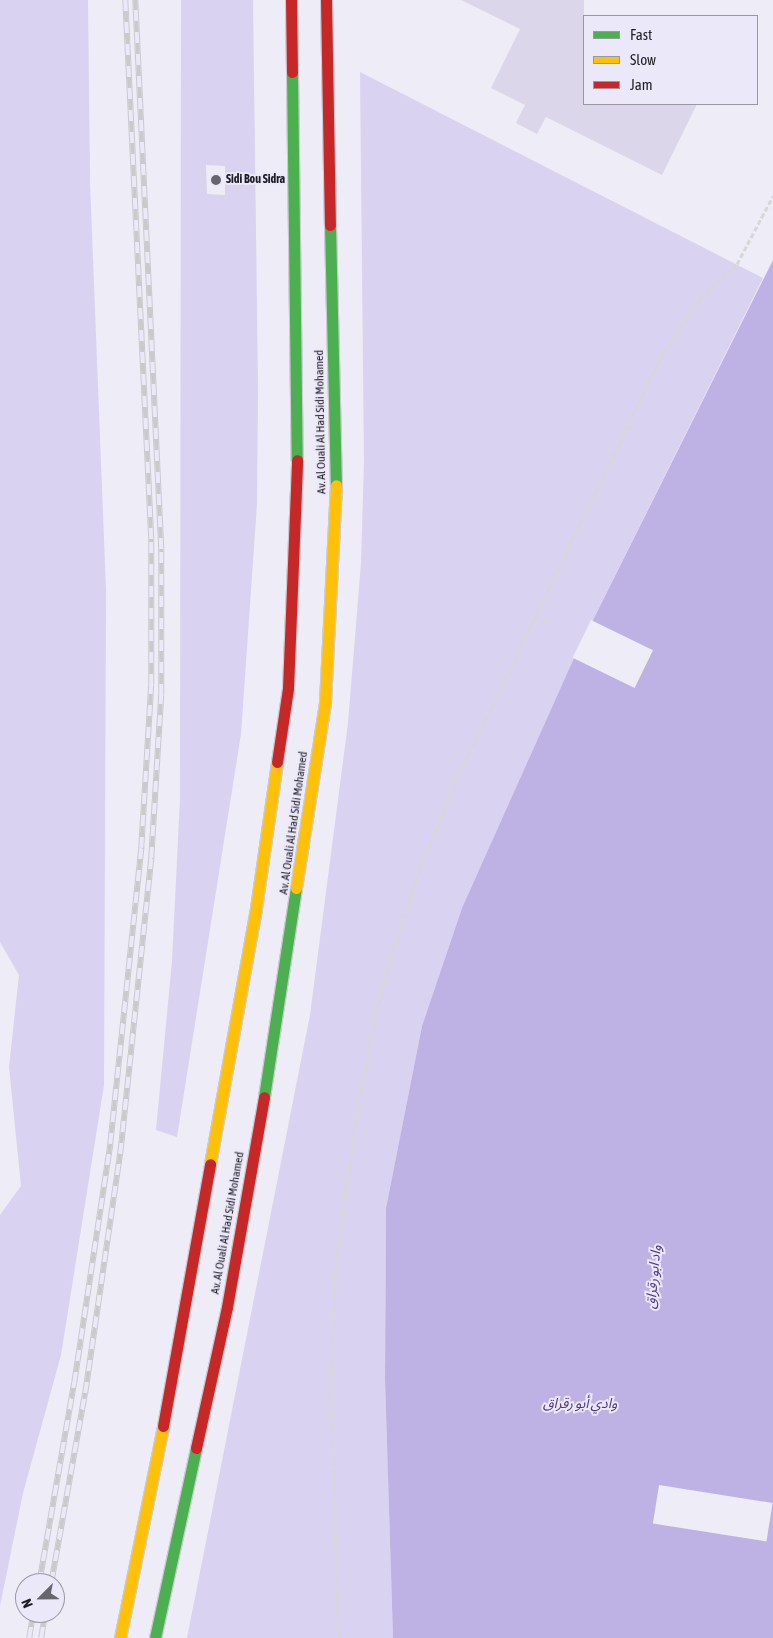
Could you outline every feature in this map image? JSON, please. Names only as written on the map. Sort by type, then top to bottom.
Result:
[{"type":"street","name":"Av. Al Ouali Al Had Sidi Mohamed","points":[[120,1638],[154,1475],[253,925],[287,697],[297,490],[291,0]]},
{"type":"street","name":"Av. Al Ouali Al Had Sidi Mohamed","points":[[155,1638],[225,1317],[256,1148],[325,702],[336,502],[326,0]]},
{"type":"path","points":[[339,1638],[331,1397],[334,1282],[356,1122],[376,1011],[415,881],[456,781],[660,359],[700,299],[737,264],[773,196]]},
{"type":"path","points":[[536,617],[548,623]]},
{"type":"shaded area","points":[[0,0],[88,0],[90,182],[106,590],[104,1085],[61,1355],[23,1493],[0,1606],[0,1215],[21,1186],[9,1067],[19,975],[0,942]]},
{"type":"shaded area","points":[[181,0],[253,0],[258,388],[257,504],[241,734],[177,1137],[156,1130],[172,961],[180,799]],"holes":[[[206,165],[225,166],[225,195],[207,194]]]},
{"type":"shaded area","points":[[360,72],[763,278],[574,658],[462,908],[422,1026],[386,1208],[385,1379],[393,1638],[187,1638],[310,1015],[348,723],[361,563],[364,462]]},
{"type":"water","name":"وادي أبو رقراق","points":[[773,260],[773,1638],[393,1638],[385,1379],[386,1208],[422,1026],[462,908],[574,658]]},
{"type":"pier","points":[[591,620],[653,650],[635,688],[573,658]]},
{"type":"pier","points":[[659,1485],[773,1503],[766,1542],[653,1524]]},
{"type":"building","points":[[461,0],[584,0],[583,105],[697,105],[662,175],[546,117],[537,134],[516,123],[525,105],[491,88],[520,29]]},
{"type":"railway","points":[[41,1573],[74,1383],[110,1144],[141,848],[151,685],[151,539],[125,0]]},
{"type":"railway","points":[[53,1573],[85,1393],[120,1154],[151,858],[161,695],[161,549],[135,0]]},
{"type":"railway","points":[[29,1638],[31,1623]]},
{"type":"railway","points":[[41,1638],[43,1623]]},
{"type":"traffic: fast","points":[[292,72],[297,460]]},
{"type":"traffic: fast","points":[[330,225],[336,485]]},
{"type":"traffic: fast","points":[[264,1097],[296,888]]},
{"type":"traffic: fast","points":[[155,1638],[196,1448]]},
{"type":"traffic: slow","points":[[296,888],[325,702],[336,485]]},
{"type":"traffic: slow","points":[[210,1164],[255,915],[277,762]]},
{"type":"traffic: slow","points":[[120,1638],[163,1426]]},
{"type":"traffic: jam","points":[[291,0],[292,72]]},
{"type":"traffic: jam","points":[[326,0],[330,225]]},
{"type":"traffic: jam","points":[[277,762],[288,688],[297,460]]},
{"type":"traffic: jam","points":[[196,1448],[227,1307],[264,1097]]},
{"type":"traffic: jam","points":[[163,1426],[210,1164]]},
{"type":"place","name":"Sidi Bou Sidra","points":[[216,180]]},
{"type":"water label","name":"واد ابو رقراق","points":[[653,1277]]}]
